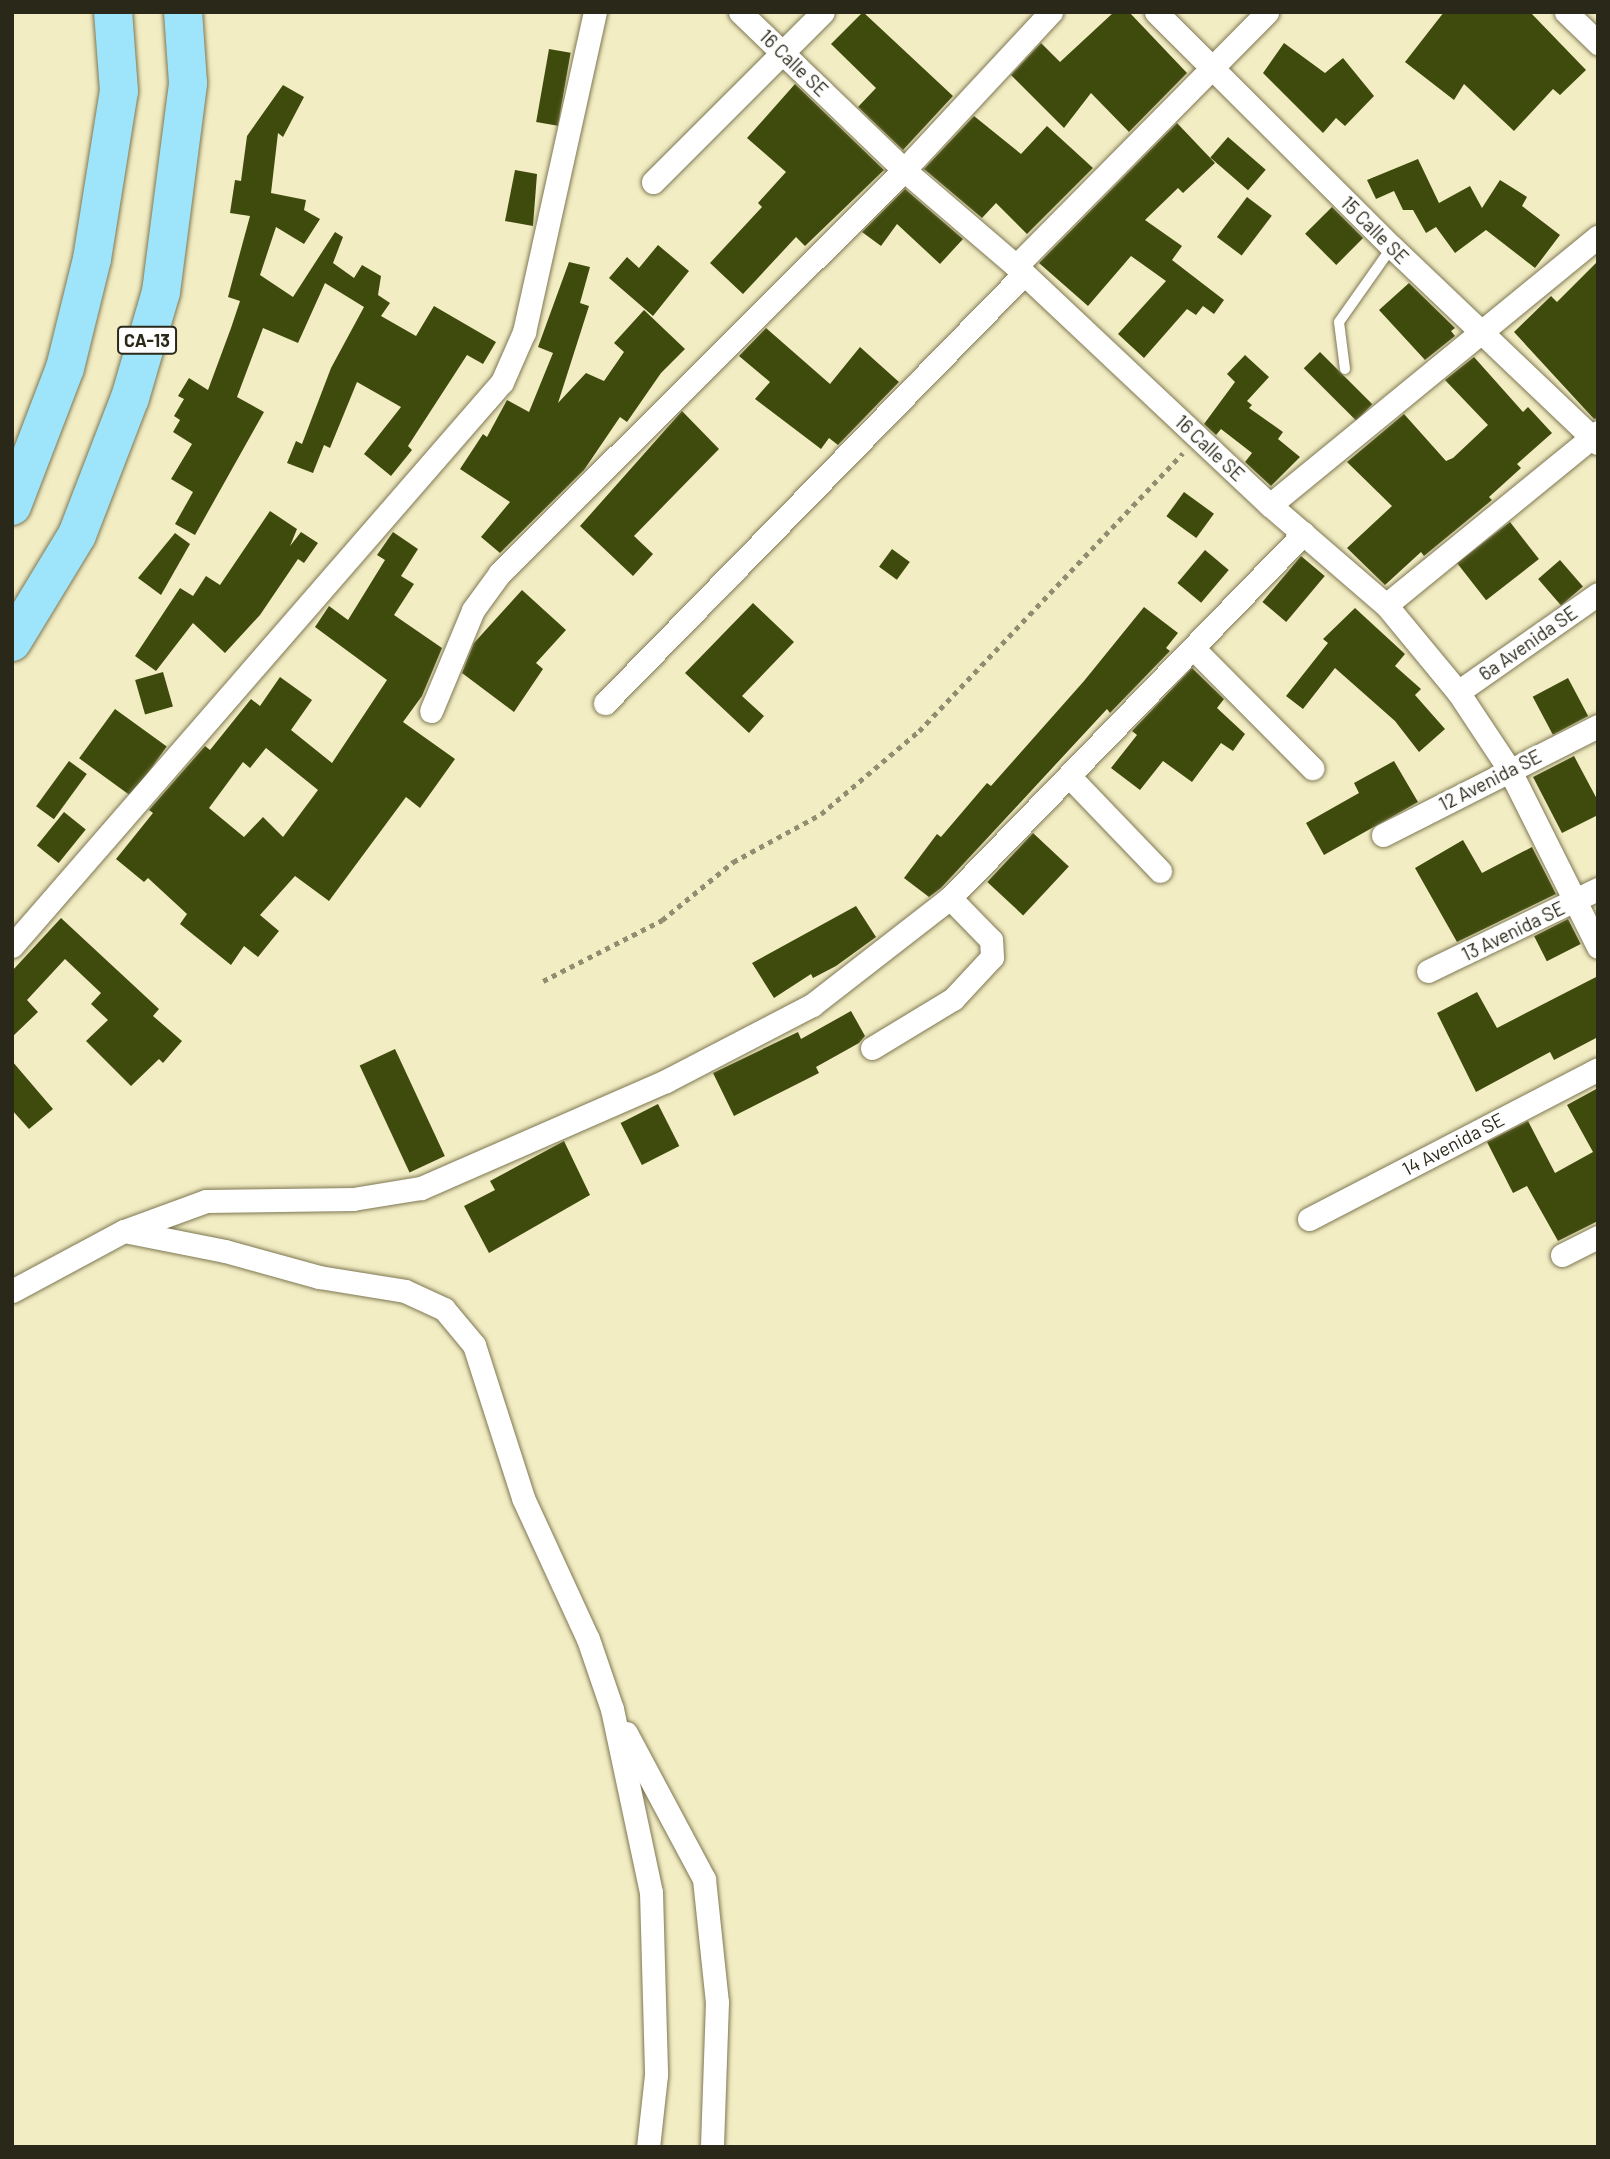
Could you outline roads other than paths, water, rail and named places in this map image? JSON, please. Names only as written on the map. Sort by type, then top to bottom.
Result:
[{"type":"highway","points":[[12,506],[65,368],[92,259],[119,91],[113,12]]},
{"type":"highway","name":"CA-13","points":[[12,642],[77,536],[130,398],[160,292],[188,83],[183,12]]},
{"type":"street","points":[[12,946],[502,382],[524,332],[595,12]]},
{"type":"street","name":"16 Calle SE","points":[[740,12],[904,170],[1020,270],[1270,505],[1386,605],[1458,692],[1509,769],[1598,947]]},
{"type":"street","points":[[653,182],[823,12]]},
{"type":"street","points":[[431,711],[473,610],[500,573],[904,170],[1051,12]]},
{"type":"street","name":"15 Calle SE","points":[[1156,12],[1481,334],[1596,437]]},
{"type":"street","points":[[605,703],[1267,12]]},
{"type":"street","points":[[1566,12],[1598,43]]},
{"type":"street","points":[[1270,505],[1598,237]]},
{"type":"street","points":[[1386,605],[1596,437]]},
{"type":"street","points":[[12,1291],[124,1231],[206,1201],[353,1199],[421,1188],[666,1081],[812,1005],[950,898],[1304,533]]},
{"type":"street","name":"6a Avenida SE","points":[[1458,692],[1598,594]]},
{"type":"street","points":[[1194,649],[1312,768]]},
{"type":"street","name":"12 Avenida SE","points":[[1383,835],[1598,726]]},
{"type":"street","points":[[1070,777],[1160,871]]},
{"type":"street","name":"13 Avenida SE","points":[[1428,971],[1598,890]]},
{"type":"street","points":[[872,1048],[953,999],[992,957],[991,940],[950,898]]},
{"type":"street","name":"14 Avenida SE","points":[[1309,1219],[1598,1069]]},
{"type":"street","points":[[124,1231],[225,1251],[319,1277],[405,1291],[444,1309],[474,1345],[523,1498],[588,1639],[612,1709],[651,1892],[656,2075],[648,2147]]},
{"type":"street","points":[[1562,1255],[1598,1237]]},
{"type":"street","points":[[612,1709],[704,1879],[717,2002],[712,2147]]},
{"type":"lane","points":[[1345,369],[1339,322],[1392,247]]}]
